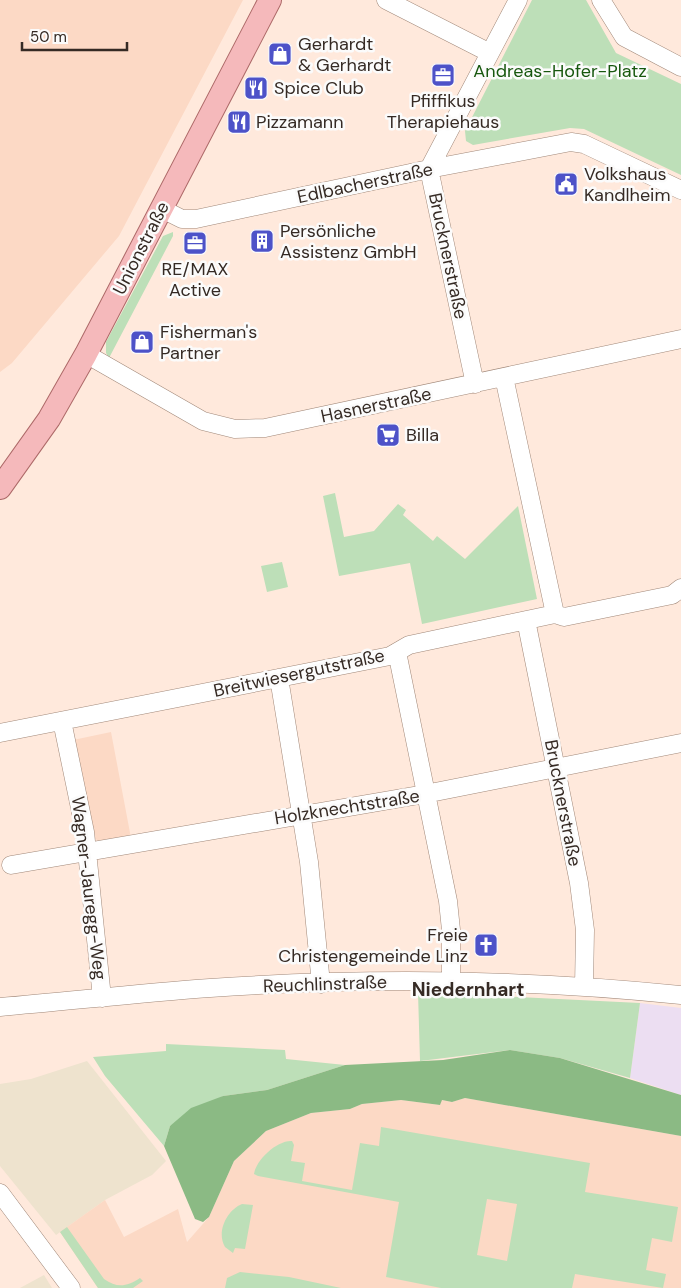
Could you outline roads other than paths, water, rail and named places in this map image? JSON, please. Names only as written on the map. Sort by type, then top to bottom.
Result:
[{"type":"main road","name":"Unionstraße","points":[[0,488],[49,419],[86,354],[270,0]]},
{"type":"street","points":[[386,0],[490,53]]},
{"type":"street","name":"Brucknerstraße","points":[[475,384],[429,169],[518,0]]},
{"type":"street","points":[[601,0],[624,38],[681,67]]},
{"type":"street","name":"Edlbacherstraße","points":[[162,209],[182,219],[196,219],[429,169],[571,142],[584,144],[681,190]]},
{"type":"street","name":"Hasnerstraße","points":[[86,354],[198,418],[213,425],[235,429],[265,428],[681,339]]},
{"type":"street","points":[[504,377],[554,614]]},
{"type":"street","name":"Breitwiesergutstraße","points":[[0,733],[390,656],[409,645],[554,614],[564,617],[672,594],[681,588]]},
{"type":"street","name":"Brucknerstraße","points":[[526,620],[584,915],[584,987]]},
{"type":"street","points":[[397,652],[450,913],[451,981]]},
{"type":"street","points":[[279,678],[302,814],[321,984]]},
{"type":"street","name":"Wagner-Jauregg-Weg","points":[[62,721],[88,853],[102,998]]},
{"type":"street","name":"Holzknechtstraße","points":[[11,864],[88,853],[302,814],[426,794],[681,743]]},
{"type":"street","name":"Reuchlinstraße","points":[[0,1007],[211,988],[451,981],[584,987],[681,995]]},
{"type":"street","points":[[0,1193],[55,1264],[71,1288]]},
{"type":"place","name":"Gerhardt & Gerhardt","points":[[280,54]]},
{"type":"place","name":"Pfiffikus Therapiehaus","points":[[443,75]]},
{"type":"place","name":"Spice Club","points":[[256,88]]},
{"type":"place","name":"Pizzamann","points":[[239,122]]},
{"type":"place","name":"Volkshaus Kandlheim","points":[[566,184]]},
{"type":"place","name":"Persönliche Assistenz GmbH","points":[[262,241]]},
{"type":"place","name":"RE/MAX Active","points":[[195,243]]},
{"type":"place","name":"Fisherman's Partner","points":[[142,342]]},
{"type":"place","name":"Billa","points":[[388,435]]},
{"type":"place","name":"Freie Christengemeinde Linz","points":[[486,945]]},
{"type":"district","name":"Niedernhart","points":[[468,989]]},
{"type":"park label","name":"Andreas-Hofer-Platz","points":[[560,71]]}]
